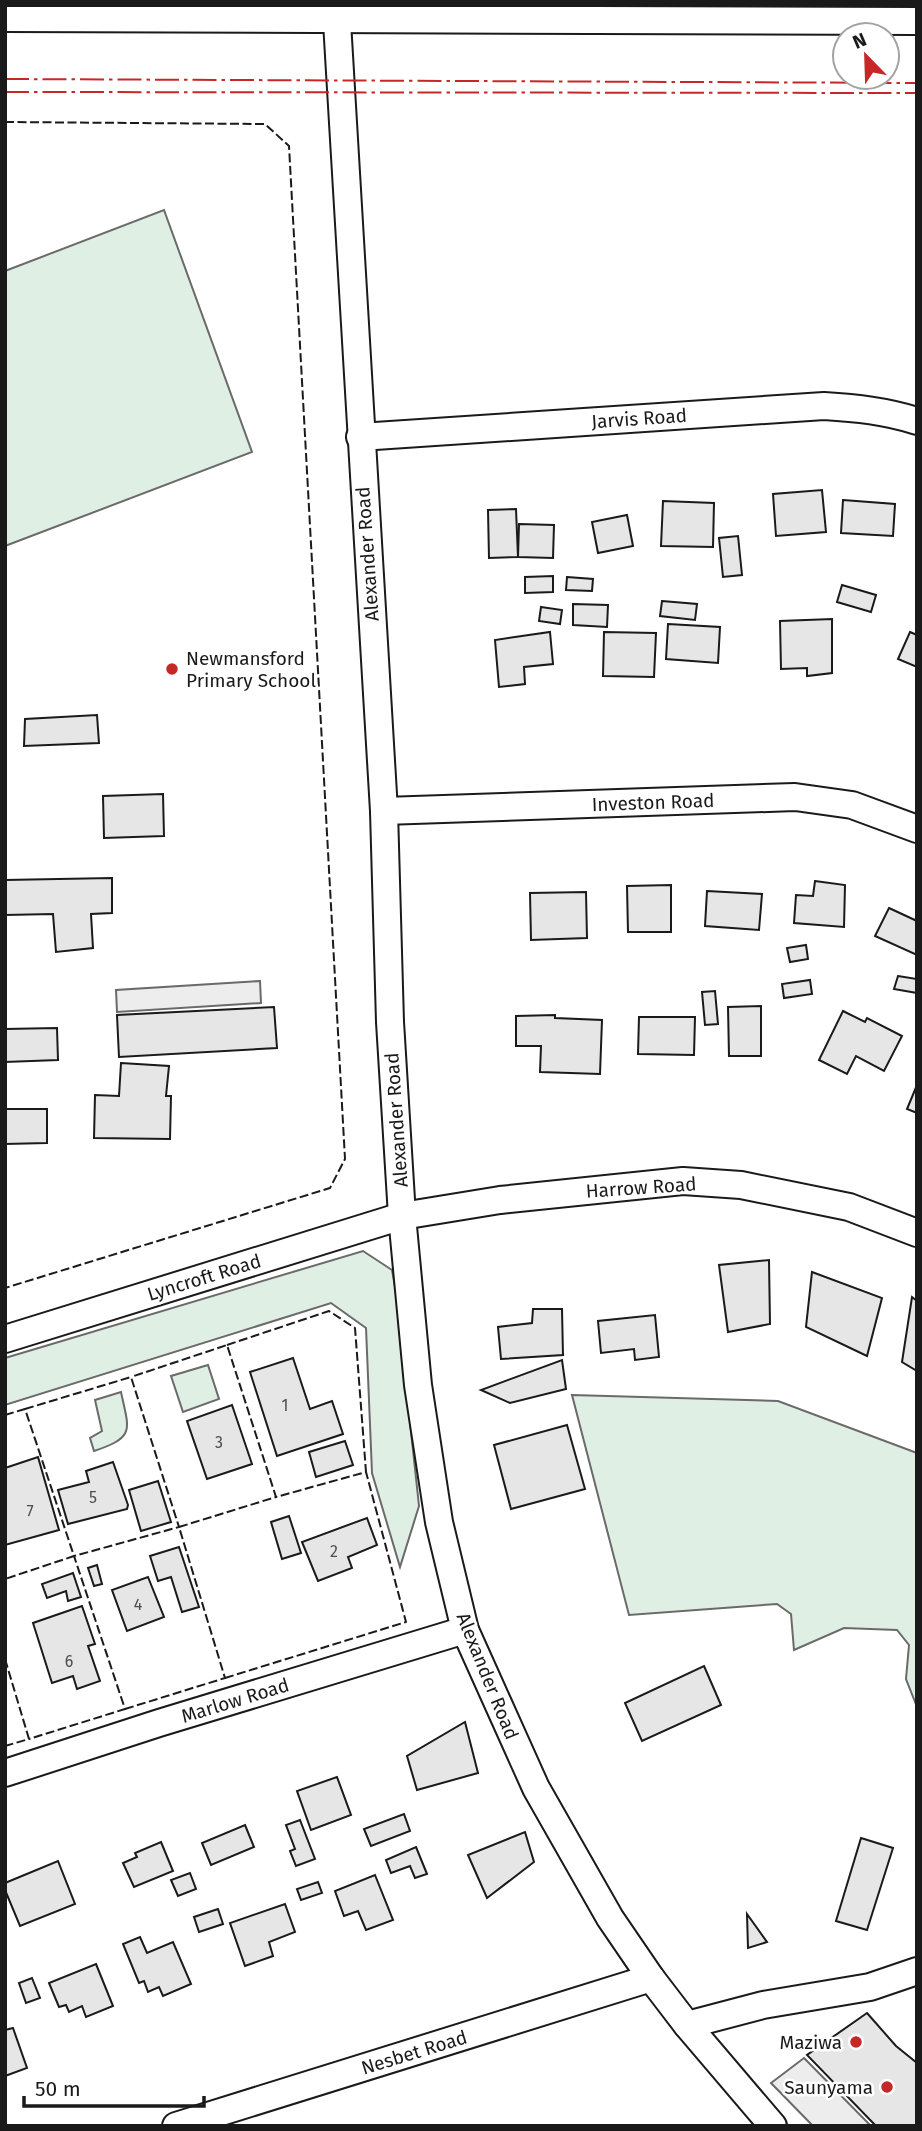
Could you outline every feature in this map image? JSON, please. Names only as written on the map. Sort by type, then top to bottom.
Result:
[{"type":"street","points":[[5,19],[336,12],[917,21]]},
{"type":"street","name":"Alexander Road","points":[[336,12],[359,437],[384,811],[390,1022],[402,1216],[418,1385],[439,1522],[465,1630],[536,1788],[610,1918],[651,1978],[687,2025],[773,2126]]},
{"type":"street","name":"Jarvis Road","points":[[359,437],[824,406],[862,408],[917,421]]},
{"type":"street","name":"Investon Road","points":[[384,811],[795,797],[852,805],[917,829]]},
{"type":"street","name":"Harrow Road","points":[[402,1216],[500,1200],[683,1181],[741,1185],[849,1207],[917,1233]]},
{"type":"street","name":"Lyncroft Road","points":[[5,1339],[402,1216]]},
{"type":"street","name":"Marlow Road","points":[[5,1773],[465,1630]]},
{"type":"street","points":[[687,2025],[763,2006],[870,1987],[917,1971]]},
{"type":"street","name":"Nesbet Road","points":[[176,2126],[651,1978]]},
{"type":"green space","points":[[164,210],[252,452],[5,546],[5,271]]},
{"type":"green space","points":[[363,1251],[392,1270],[396,1292],[419,1506],[400,1567],[372,1473],[366,1328],[331,1303],[5,1405],[5,1358]]},
{"type":"green space","points":[[208,1365],[219,1399],[183,1412],[171,1376]]},
{"type":"green space","points":[[121,1392],[126,1430],[117,1441],[94,1451],[90,1438],[102,1431],[95,1400]]},
{"type":"green space","points":[[572,1395],[778,1401],[917,1453],[917,1707],[906,1679],[909,1645],[897,1630],[844,1628],[794,1650],[791,1614],[777,1604],[629,1615]]},
{"type":"shaded area","points":[[260,981],[261,1003],[117,1012],[116,990]]},
{"type":"shaded area","points":[[804,2058],[871,2126],[813,2126],[771,2083]]},
{"type":"building","points":[[822,490],[826,532],[776,536],[773,494]]},
{"type":"building","points":[[843,500],[895,504],[893,536],[841,533]]},
{"type":"building","points":[[663,501],[714,503],[713,547],[661,546]]},
{"type":"building","points":[[516,509],[518,557],[489,558],[488,510]]},
{"type":"building","points":[[627,515],[633,546],[598,553],[592,522]]},
{"type":"building","points":[[519,524],[554,525],[553,558],[518,557]]},
{"type":"building","points":[[738,536],[742,575],[723,577],[719,538]]},
{"type":"building","points":[[553,576],[553,592],[525,593],[525,577]]},
{"type":"building","points":[[567,577],[593,579],[592,591],[566,590]]},
{"type":"building","points":[[842,585],[876,595],[871,612],[837,602]]},
{"type":"building","points":[[662,601],[697,604],[695,620],[660,616]]},
{"type":"building","points":[[573,604],[608,605],[607,627],[573,625]]},
{"type":"building","points":[[541,607],[562,610],[560,624],[539,621]]},
{"type":"building","points":[[832,619],[832,673],[807,676],[807,668],[781,669],[780,621]]},
{"type":"building","points":[[668,624],[720,627],[718,663],[666,659]]},
{"type":"building","points":[[550,632],[553,664],[524,667],[525,684],[499,687],[495,640]]},
{"type":"building","points":[[604,632],[656,633],[654,677],[603,676]]},
{"type":"building","points":[[910,632],[917,635],[917,667],[898,659]]},
{"type":"building","points":[[97,715],[99,743],[24,746],[25,719]]},
{"type":"building","points":[[163,794],[164,836],[104,838],[103,796]]},
{"type":"building","points":[[112,878],[112,913],[91,914],[93,948],[56,952],[53,914],[5,915],[5,880]]},
{"type":"building","points":[[815,881],[845,885],[844,927],[794,923],[796,895],[813,896]]},
{"type":"building","points":[[671,885],[671,932],[628,932],[627,886]]},
{"type":"building","points":[[707,891],[762,894],[759,930],[705,926]]},
{"type":"building","points":[[586,892],[587,938],[531,940],[530,893]]},
{"type":"building","points":[[889,908],[917,921],[917,955],[875,936]]},
{"type":"building","points":[[806,945],[808,959],[790,962],[787,948]]},
{"type":"building","points":[[898,976],[917,979],[917,993],[894,989]]},
{"type":"building","points":[[810,980],[812,994],[784,998],[782,984]]},
{"type":"building","points":[[715,991],[718,1024],[705,1025],[702,992]]},
{"type":"building","points":[[761,1006],[761,1056],[729,1056],[728,1007]]},
{"type":"building","points":[[274,1007],[277,1048],[119,1057],[117,1015]]},
{"type":"building","points":[[843,1011],[865,1022],[867,1018],[902,1036],[884,1071],[856,1056],[847,1074],[819,1060]]},
{"type":"building","points":[[555,1015],[555,1018],[602,1020],[600,1074],[540,1072],[541,1046],[516,1046],[516,1016]]},
{"type":"building","points":[[639,1017],[695,1017],[694,1055],[638,1054]]},
{"type":"building","points":[[57,1028],[58,1060],[5,1062],[5,1029]]},
{"type":"building","points":[[121,1063],[169,1066],[166,1096],[171,1096],[170,1139],[94,1138],[95,1095],[119,1096]]},
{"type":"building","points":[[917,1085],[917,1113],[907,1109]]},
{"type":"building","points":[[5,1109],[47,1109],[47,1143],[5,1144]]},
{"type":"building","points":[[769,1260],[770,1324],[728,1332],[719,1265]]},
{"type":"building","points":[[812,1272],[882,1298],[867,1356],[806,1327]]},
{"type":"building","points":[[912,1297],[917,1301],[917,1371],[902,1362]]},
{"type":"building","points":[[533,1309],[562,1309],[563,1355],[501,1359],[498,1327],[532,1323]]},
{"type":"building","points":[[655,1315],[659,1357],[635,1360],[634,1349],[601,1353],[598,1321]]},
{"type":"building","points":[[293,1358],[310,1409],[332,1401],[343,1434],[277,1456],[250,1372]]},
{"type":"building","points":[[562,1360],[566,1389],[510,1403],[481,1390]]},
{"type":"building","points":[[232,1405],[252,1464],[207,1479],[187,1421]]},
{"type":"building","points":[[567,1425],[585,1489],[511,1509],[494,1445]]},
{"type":"building","points":[[345,1441],[353,1465],[316,1477],[309,1452]]},
{"type":"building","points":[[38,1457],[59,1530],[5,1545],[5,1468]]},
{"type":"building","points":[[113,1462],[128,1505],[127,1509],[68,1524],[58,1490],[89,1482],[86,1471]]},
{"type":"building","points":[[158,1481],[171,1522],[141,1531],[129,1490]]},
{"type":"building","points":[[289,1516],[301,1553],[282,1559],[271,1522]]},
{"type":"building","points":[[367,1518],[377,1545],[348,1557],[352,1568],[318,1581],[302,1542]]},
{"type":"building","points":[[179,1547],[199,1607],[182,1612],[171,1577],[158,1581],[150,1556]]},
{"type":"building","points":[[97,1565],[102,1584],[94,1586],[88,1568]]},
{"type":"building","points":[[73,1573],[81,1597],[68,1601],[66,1591],[47,1598],[42,1584]]},
{"type":"building","points":[[148,1577],[164,1617],[127,1631],[112,1590]]},
{"type":"building","points":[[82,1606],[95,1644],[88,1646],[100,1681],[77,1689],[73,1676],[52,1683],[33,1623]]},
{"type":"building","points":[[704,1666],[721,1705],[642,1741],[625,1703]]},
{"type":"building","points":[[465,1722],[478,1773],[417,1790],[407,1756]]},
{"type":"building","points":[[337,1777],[351,1815],[311,1830],[297,1791]]},
{"type":"building","points":[[404,1814],[410,1831],[371,1846],[364,1829]]},
{"type":"building","points":[[300,1820],[315,1859],[296,1866],[290,1851],[295,1849],[286,1825]]},
{"type":"building","points":[[245,1825],[254,1847],[211,1865],[202,1843]]},
{"type":"building","points":[[525,1832],[534,1862],[487,1898],[468,1855]]},
{"type":"building","points":[[861,1838],[893,1848],[867,1930],[836,1921]]},
{"type":"building","points":[[161,1842],[173,1871],[134,1887],[123,1863],[137,1857],[135,1853]]},
{"type":"building","points":[[416,1847],[427,1874],[415,1878],[410,1866],[391,1873],[386,1860]]},
{"type":"building","points":[[58,1861],[75,1904],[20,1926],[5,1890],[5,1883]]},
{"type":"building","points":[[190,1873],[196,1889],[178,1896],[171,1880]]},
{"type":"building","points":[[375,1875],[393,1920],[366,1930],[358,1911],[344,1916],[335,1891]]},
{"type":"building","points":[[318,1882],[322,1893],[301,1900],[297,1889]]},
{"type":"building","points":[[285,1904],[295,1932],[269,1942],[273,1956],[245,1966],[230,1923]]},
{"type":"building","points":[[218,1909],[223,1924],[199,1932],[194,1917]]},
{"type":"building","points":[[747,1914],[767,1942],[748,1948]]},
{"type":"building","points":[[140,1937],[147,1953],[173,1942],[191,1984],[163,1996],[159,1987],[148,1992],[144,1981],[139,1983],[123,1944]]},
{"type":"building","points":[[96,1964],[113,2006],[86,2017],[82,2006],[69,2012],[66,2005],[59,2007],[49,1983]]},
{"type":"building","points":[[32,1978],[40,1998],[26,2003],[19,1983]]},
{"type":"building","points":[[867,2013],[896,2046],[917,2063],[917,2126],[876,2126],[807,2055]]},
{"type":"building","points":[[13,2028],[27,2068],[5,2076],[5,2030]]},
{"type":"fence","points":[[5,122],[265,124],[289,146],[345,1159],[330,1188],[5,1288]]},
{"type":"fence","points":[[227,1345],[329,1311],[355,1328],[366,1472],[276,1497]]},
{"type":"fence","points":[[125,1709],[225,1678],[179,1527],[276,1497],[227,1345],[131,1377]]},
{"type":"fence","points":[[25,1409],[131,1377],[179,1527],[74,1556],[125,1709],[29,1739]]},
{"type":"fence","points":[[5,1415],[25,1409],[74,1556],[5,1579]]},
{"type":"fence","points":[[225,1678],[406,1622],[366,1472]]},
{"type":"fence","points":[[5,1659],[29,1739],[5,1746]]},
{"type":"power","points":[[5,79],[917,83]]},
{"type":"power","points":[[5,92],[917,93]]},
{"type":"place","name":"Newmansford Primary School","points":[[172,669]]},
{"type":"place","name":"Maziwa","points":[[856,2042]]},
{"type":"place","name":"Saunyama","points":[[887,2087]]}]
